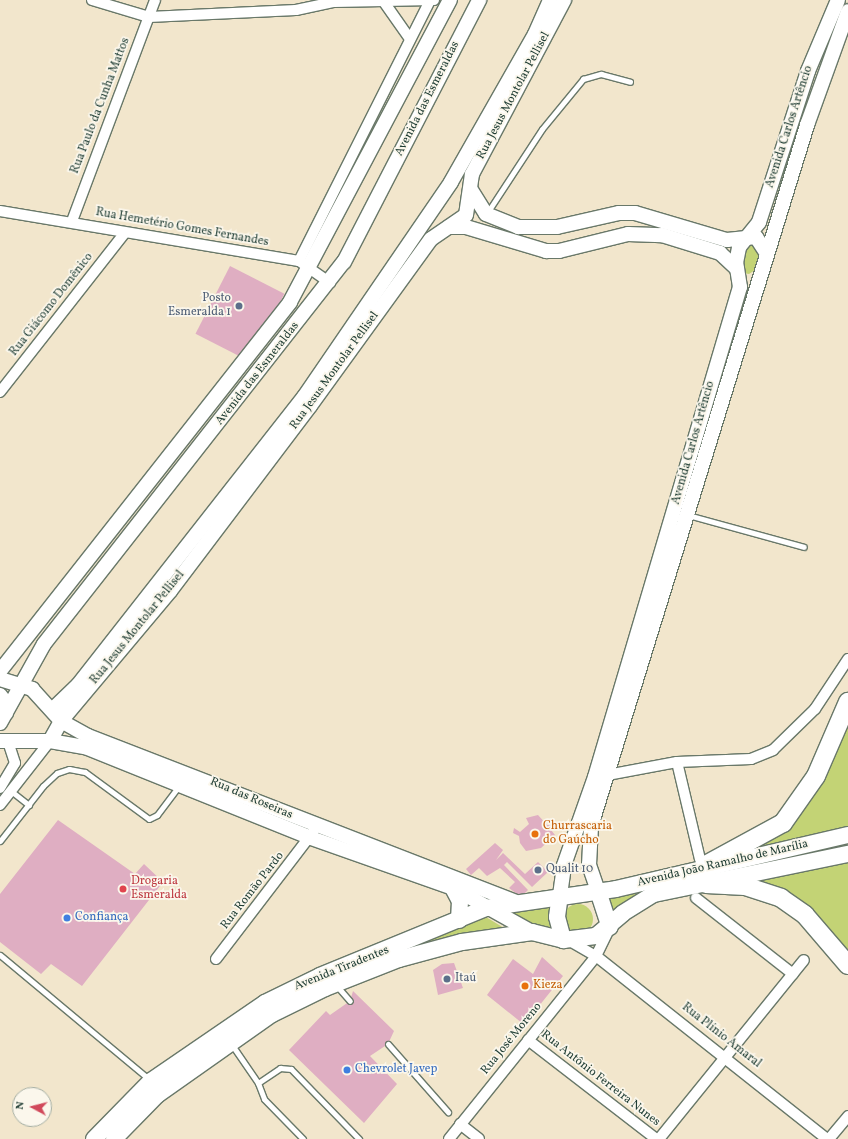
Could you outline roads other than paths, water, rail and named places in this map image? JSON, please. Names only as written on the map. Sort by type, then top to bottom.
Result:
[{"type":"highway","points":[[702,863],[783,824],[816,776],[848,702]]},
{"type":"highway","points":[[701,891],[746,886],[781,898],[805,915],[848,965]]},
{"type":"main road","name":"Avenida das Esmeraldas","points":[[0,671],[149,485],[290,302],[304,265],[450,0]]},
{"type":"main road","name":"Avenida das Esmeraldas","points":[[3,718],[20,684],[44,644],[330,283],[344,262],[479,0]]},
{"type":"main road","name":"Rua Jesus Montolar Pellisel","points":[[53,709],[78,685],[165,586],[304,397],[432,214],[535,34],[550,0]]},
{"type":"main road","name":"Rua Jesus Montolar Pellisel","points":[[50,741],[61,721],[165,586],[310,406],[431,239],[466,215],[472,174],[564,0]]},
{"type":"main road","name":"Avenida Carlos Artêncio","points":[[598,891],[591,879],[588,848],[602,776],[644,613],[740,287],[739,271],[743,240],[759,222],[792,121],[838,0]]},
{"type":"main road","name":"Avenida Carlos Artêncio","points":[[560,895],[564,865],[602,776],[657,617],[687,514],[807,125],[848,11]]},
{"type":"main road","points":[[792,121],[807,125]]},
{"type":"main road","points":[[432,214],[433,221],[447,228],[466,227],[546,251],[560,251],[628,234],[662,235],[720,253],[739,271],[752,275],[765,260],[760,239],[752,237],[743,240],[727,240],[635,213],[532,229],[508,224],[486,214],[470,189],[451,182]]},
{"type":"main road","points":[[149,485],[163,495]]},
{"type":"main road","points":[[644,613],[657,617]]},
{"type":"main road","points":[[0,678],[20,684],[53,709],[61,721]]},
{"type":"main road","points":[[0,696],[6,703],[3,718]]},
{"type":"main road","name":"Rua das Roseiras","points":[[61,721],[180,784],[232,797]]},
{"type":"main road","name":"Rua das Roseiras","points":[[4,741],[50,741],[85,746],[135,760],[232,797],[313,832],[452,888],[532,932]]},
{"type":"main road","name":"Rua das Roseiras","points":[[313,832],[515,902]]},
{"type":"main road","name":"Avenida João Ramalho de Marília","points":[[560,895],[598,891],[702,863],[848,835]]},
{"type":"main road","name":"Avenida João Ramalho de Marília","points":[[565,940],[596,936],[610,927],[623,913],[654,894],[701,891],[848,854]]},
{"type":"main road","points":[[452,888],[460,901],[459,920]]},
{"type":"main road","points":[[598,891],[610,927]]},
{"type":"main road","points":[[560,895],[557,917],[565,940]]},
{"type":"main road","name":"Avenida Tiradentes","points":[[94,1139],[151,1081],[265,1003],[320,976],[486,908],[560,895]]},
{"type":"main road","points":[[532,932],[565,940]]},
{"type":"main road","name":"Avenida Tiradentes","points":[[114,1139],[157,1095],[230,1042],[272,1014],[334,984],[433,950],[532,932]]},
{"type":"street","points":[[92,0],[149,17],[296,10],[334,1],[432,1]]},
{"type":"street","name":"Rua Paulo da Cunha Mattos","points":[[72,221],[155,0]]},
{"type":"street","points":[[296,10],[301,0]]},
{"type":"street","points":[[304,265],[410,39],[432,1]]},
{"type":"street","points":[[384,2],[410,39]]},
{"type":"street","name":"Rua Hemetério Gomes Fernandes","points":[[0,211],[72,221],[124,234],[304,265],[330,283]]},
{"type":"street","name":"Rua Giácomo Domênico","points":[[0,392],[124,234]]},
{"type":"street","points":[[602,776],[677,762],[751,759],[773,750],[815,709],[848,660]]},
{"type":"street","points":[[0,788],[15,763],[4,741]]},
{"type":"street","points":[[0,805],[50,741]]},
{"type":"street","points":[[677,762],[702,863]]},
{"type":"street","name":"Rua Romão Pardo","points":[[216,959],[313,832]]},
{"type":"street","points":[[701,891],[793,974]]},
{"type":"street","name":"Rua José Moreno","points":[[448,1139],[596,956],[610,927]]},
{"type":"street","name":"Rua Plínio Amaral","points":[[565,940],[596,956],[725,1055],[828,1139]]},
{"type":"street","points":[[660,1139],[725,1055],[804,960]]},
{"type":"street","name":"Rua Antônio Ferreira Nunes","points":[[528,1040],[656,1139]]},
{"type":"street","points":[[828,1139],[848,1116]]},
{"type":"street","points":[[460,1124],[479,1139]]},
{"type":"lane","points":[[486,214],[542,129],[583,80],[601,74],[630,82]]},
{"type":"lane","points":[[687,514],[804,547]]},
{"type":"lane","points":[[0,841],[57,773],[70,769],[85,772],[149,819],[157,815],[180,784]]},
{"type":"lane","points":[[11,792],[29,805]]},
{"type":"lane","points":[[0,956],[151,1081]]},
{"type":"lane","points":[[334,984],[350,1001]]},
{"type":"lane","points":[[230,1042],[258,1083],[264,1099],[303,1139]]},
{"type":"lane","points":[[388,1044],[448,1112]]},
{"type":"lane","points":[[258,1083],[280,1068],[291,1069],[359,1139]]},
{"type":"place","name":"Posto Esmeralda 1","points":[[239,306]]},
{"type":"place","name":"Churrascaria do Gaúcho","points":[[535,834]]},
{"type":"place","name":"Qualit 10","points":[[538,870]]},
{"type":"place","name":"Drogaria Esmeralda","points":[[123,889]]},
{"type":"place","name":"Confiança","points":[[67,918]]},
{"type":"place","name":"Itaú","points":[[447,979]]},
{"type":"place","name":"Kieza","points":[[525,986]]},
{"type":"place","name":"Chevrolet Javep","points":[[347,1070]]}]
